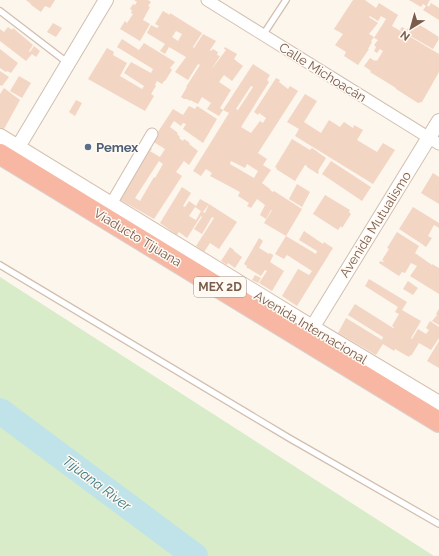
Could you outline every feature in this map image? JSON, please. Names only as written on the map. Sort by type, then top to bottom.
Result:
[{"type":"highway","name":"Viaducto Tijuana","points":[[9,150],[439,422]]},
{"type":"highway","name":"Viaducto Tijuana","points":[[0,163],[439,430]]},
{"type":"highway","name":"Avenida Internacional","points":[[0,170],[439,437]]},
{"type":"main road","name":"Avenida Internacional","points":[[0,137],[9,150],[110,204],[439,404]]},
{"type":"street","points":[[9,150],[68,64],[106,0]]},
{"type":"street","name":"Calle Michoacán","points":[[207,0],[434,141]]},
{"type":"street","name":"Avenida Mutualismo","points":[[312,328],[434,141],[439,121]]},
{"type":"street","points":[[110,204],[152,134]]},
{"type":"lane","points":[[263,35],[286,0]]},
{"type":"lane","points":[[0,11],[68,64]]},
{"type":"lane","points":[[0,265],[282,433],[439,524]]},
{"type":"green space","points":[[0,277],[434,556],[0,556]]},
{"type":"building","points":[[26,0],[55,0],[50,8],[45,6],[41,12]]},
{"type":"building","points":[[134,0],[148,0],[151,2],[143,20],[150,24],[140,41],[120,29],[125,21],[127,23],[133,14],[131,13],[132,10],[130,9],[133,4],[135,5],[137,2]]},
{"type":"building","points":[[353,0],[365,0],[376,8],[379,3],[398,15],[392,26],[439,54],[439,72],[422,102],[418,103],[370,72],[371,71],[364,66],[370,58],[377,61],[383,51],[380,49],[377,53],[374,51],[376,47],[374,45],[378,40],[374,38],[386,19],[381,16],[378,21],[370,16],[369,17],[378,23],[369,34],[374,37],[371,41],[372,42],[369,49],[358,65],[344,56],[346,52],[335,45],[343,34],[334,29]]},
{"type":"building","points":[[409,0],[430,0],[427,5],[429,7],[431,3],[439,8],[439,20],[423,10],[426,6],[423,4],[421,7]]},
{"type":"building","points":[[163,11],[170,15],[170,13],[202,33],[193,47],[194,48],[203,34],[216,41],[210,50],[211,51],[213,49],[218,52],[217,55],[220,56],[211,70],[226,50],[224,49],[225,47],[237,54],[234,59],[243,66],[232,81],[224,75],[219,82],[231,90],[220,108],[223,110],[219,116],[207,109],[211,103],[202,97],[198,104],[181,97],[200,65],[198,64],[188,80],[175,72],[186,57],[169,47],[165,54],[160,51],[165,44],[147,33],[151,25],[157,28],[159,26],[155,24]],"holes":[[[176,31],[182,34],[178,41],[172,37]]]},
{"type":"building","points":[[415,22],[439,37],[433,49],[400,30],[402,27],[407,30],[411,23],[413,25]]},
{"type":"building","points":[[53,23],[62,28],[56,37],[47,32]]},
{"type":"building","points":[[8,27],[12,30],[13,28],[33,45],[29,51],[30,52],[34,46],[40,51],[36,57],[32,54],[26,61],[0,41],[0,29],[4,32]]},
{"type":"building","points":[[122,39],[139,50],[144,43],[175,62],[170,68],[172,70],[165,81],[162,84],[157,81],[151,94],[154,96],[145,111],[88,79],[107,48],[114,52],[113,55],[127,63],[120,76],[142,89],[144,86],[124,73],[131,62],[151,73],[153,69],[117,47]]},
{"type":"building","points":[[0,49],[18,63],[11,73],[0,68]]},
{"type":"building","points":[[253,64],[270,75],[267,80],[269,82],[241,127],[251,133],[260,121],[263,123],[266,118],[259,113],[258,115],[254,112],[276,78],[280,80],[279,82],[288,89],[290,86],[298,91],[258,153],[267,159],[263,165],[271,170],[262,183],[273,192],[274,191],[302,209],[286,236],[264,223],[272,210],[266,219],[260,215],[265,205],[257,199],[251,208],[247,206],[249,203],[238,196],[240,192],[210,176],[212,173],[206,169],[201,176],[193,171],[229,113],[223,110]],"holes":[[[251,86],[253,87],[238,110],[236,109]],[[231,161],[245,168],[247,164],[258,171],[254,178],[230,164]]]},
{"type":"building","points":[[0,71],[9,77],[2,86],[0,85]]},
{"type":"building","points":[[19,76],[31,83],[22,98],[10,91]]},
{"type":"building","points":[[4,88],[20,100],[3,131],[0,129],[0,94]]},
{"type":"building","points":[[305,94],[317,101],[304,122],[321,133],[329,120],[340,127],[344,122],[353,128],[354,125],[363,130],[357,140],[377,152],[383,143],[395,150],[373,184],[295,136],[299,129],[287,122]]},
{"type":"building","points":[[76,100],[82,103],[75,116],[69,112]]},
{"type":"building","points":[[189,106],[195,109],[197,106],[217,119],[203,143],[183,129],[186,124],[183,123],[181,126],[174,121],[170,127],[178,133],[179,138],[190,143],[189,144],[198,151],[189,165],[184,161],[176,172],[182,176],[154,219],[117,198],[148,146],[152,149],[150,151],[160,157],[165,149],[152,141],[173,109],[183,115]],"holes":[[[159,161],[163,164],[140,201],[135,198]]]},
{"type":"building","points":[[292,139],[310,150],[312,148],[326,158],[318,171],[318,174],[305,165],[295,181],[276,169],[277,168],[275,167]]},
{"type":"building","points":[[331,161],[371,187],[362,201],[322,174]]},
{"type":"building","points":[[433,173],[439,177],[439,204],[421,193]]},
{"type":"building","points":[[297,184],[310,192],[302,207],[289,199]]},
{"type":"building","points":[[182,187],[191,193],[183,206],[185,207],[189,201],[196,206],[200,199],[209,204],[237,222],[219,249],[210,243],[204,252],[196,246],[214,218],[212,217],[202,234],[194,229],[202,217],[201,216],[187,238],[179,232],[177,235],[160,223]],"holes":[[[209,204],[205,213],[203,212]],[[195,207],[201,211],[196,220],[189,216]]]},
{"type":"building","points":[[325,195],[350,210],[349,212],[351,214],[342,228],[341,226],[338,230],[313,214]]},
{"type":"building","points":[[413,207],[439,223],[439,228],[434,225],[428,236],[432,238],[426,247],[399,229]]},
{"type":"building","points":[[304,231],[323,244],[324,242],[333,248],[297,306],[282,296],[298,269],[309,275],[312,271],[287,255],[284,259],[275,254],[286,236],[316,254],[317,251],[299,240]]},
{"type":"building","points":[[397,232],[419,246],[415,253],[439,268],[439,294],[410,276],[417,266],[411,263],[405,273],[402,272],[399,276],[379,263],[380,261],[384,261],[382,260],[389,249],[387,248]]},
{"type":"building","points":[[259,238],[263,241],[259,248],[273,255],[270,262],[284,271],[272,291],[259,283],[267,271],[265,270],[261,276],[246,267],[247,266],[244,264]]},
{"type":"building","points":[[230,247],[242,257],[235,268],[228,263],[227,265],[221,261]]},
{"type":"building","points":[[255,275],[261,278],[258,283],[252,280]]},
{"type":"building","points":[[369,279],[407,302],[402,310],[421,321],[411,338],[412,339],[418,329],[426,334],[429,330],[426,328],[430,321],[439,327],[439,338],[431,350],[419,343],[409,357],[395,349],[394,351],[383,344],[376,355],[338,333],[346,318],[382,340],[383,337],[348,315],[355,304],[393,328],[394,327],[392,326],[399,314],[395,312],[398,307],[365,286]]},
{"type":"building","points":[[408,281],[418,288],[413,295],[403,289]]},
{"type":"building","points":[[439,309],[439,325],[432,321],[437,315],[436,314]]},
{"type":"building","points":[[439,341],[439,368],[427,361]]},
{"type":"waterway","name":"Tijuana River","points":[[0,411],[195,556]]},
{"type":"place","name":"Pemex","points":[[88,147]]}]
